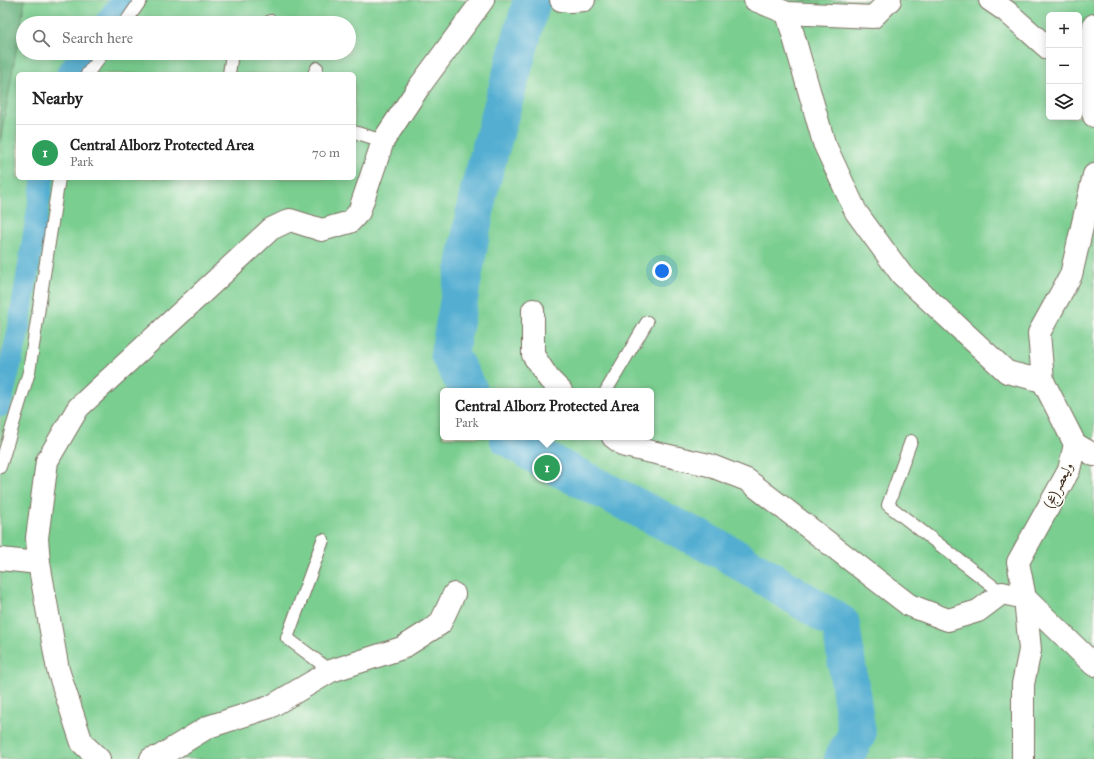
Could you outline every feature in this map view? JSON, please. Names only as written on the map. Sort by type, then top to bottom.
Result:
[{"type":"street","points":[[100,759],[82,743],[58,670],[39,563],[37,538],[47,461],[78,408],[271,229],[290,220],[322,230],[350,222],[359,212],[383,141],[419,87],[483,0]]},
{"type":"street","points":[[755,0],[787,13],[873,17],[890,0]]},
{"type":"street","points":[[990,0],[1006,11],[1048,48]]},
{"type":"street","points":[[787,13],[824,144],[856,212],[902,275],[1007,372],[1043,381]]},
{"type":"street","points":[[1094,25],[1082,79],[1094,116]]},
{"type":"street","name":"ولیعصر(عج)","points":[[1022,759],[1022,684],[1030,650],[1025,598],[1018,562],[1069,470],[1075,444],[1043,381],[1039,333],[1072,275],[1094,175]]},
{"type":"street","points":[[532,310],[533,355],[549,379],[558,388]]},
{"type":"street","points":[[617,440],[625,446],[709,464],[747,480],[909,605],[948,620],[978,611],[1002,593],[1025,598],[1094,665]]},
{"type":"street","points":[[1075,444],[1094,455]]},
{"type":"street","points":[[0,559],[39,563]]},
{"type":"street","points":[[156,758],[208,727],[270,706],[331,671],[402,648],[440,624],[454,594]]},
{"type":"lane","points":[[130,16],[141,0]]},
{"type":"lane","points":[[89,72],[98,60]]},
{"type":"lane","points":[[229,72],[231,60]]},
{"type":"lane","points":[[356,133],[383,141]]},
{"type":"lane","points":[[0,467],[29,372],[59,180]]},
{"type":"lane","points":[[608,388],[647,322]]},
{"type":"lane","points":[[912,440],[888,504],[1002,593]]},
{"type":"lane","points":[[322,540],[288,638],[331,671]]},
{"type":"green space","points":[[0,0],[1094,0],[1094,759],[0,759]]},
{"type":"green space","points":[[0,0],[25,0],[22,16],[16,16],[16,51],[0,143]]},
{"type":"waterway","points":[[110,16],[122,0]]},
{"type":"waterway","points":[[467,388],[449,354],[479,190],[532,0]]},
{"type":"waterway","points":[[68,72],[77,60]]},
{"type":"waterway","points":[[0,406],[18,333],[43,180]]},
{"type":"waterway","points":[[513,440],[544,460],[727,553],[841,624],[857,734],[843,759]]},
{"type":"place","name":"Central Alborz Protected Area","points":[[547,468]]}]
